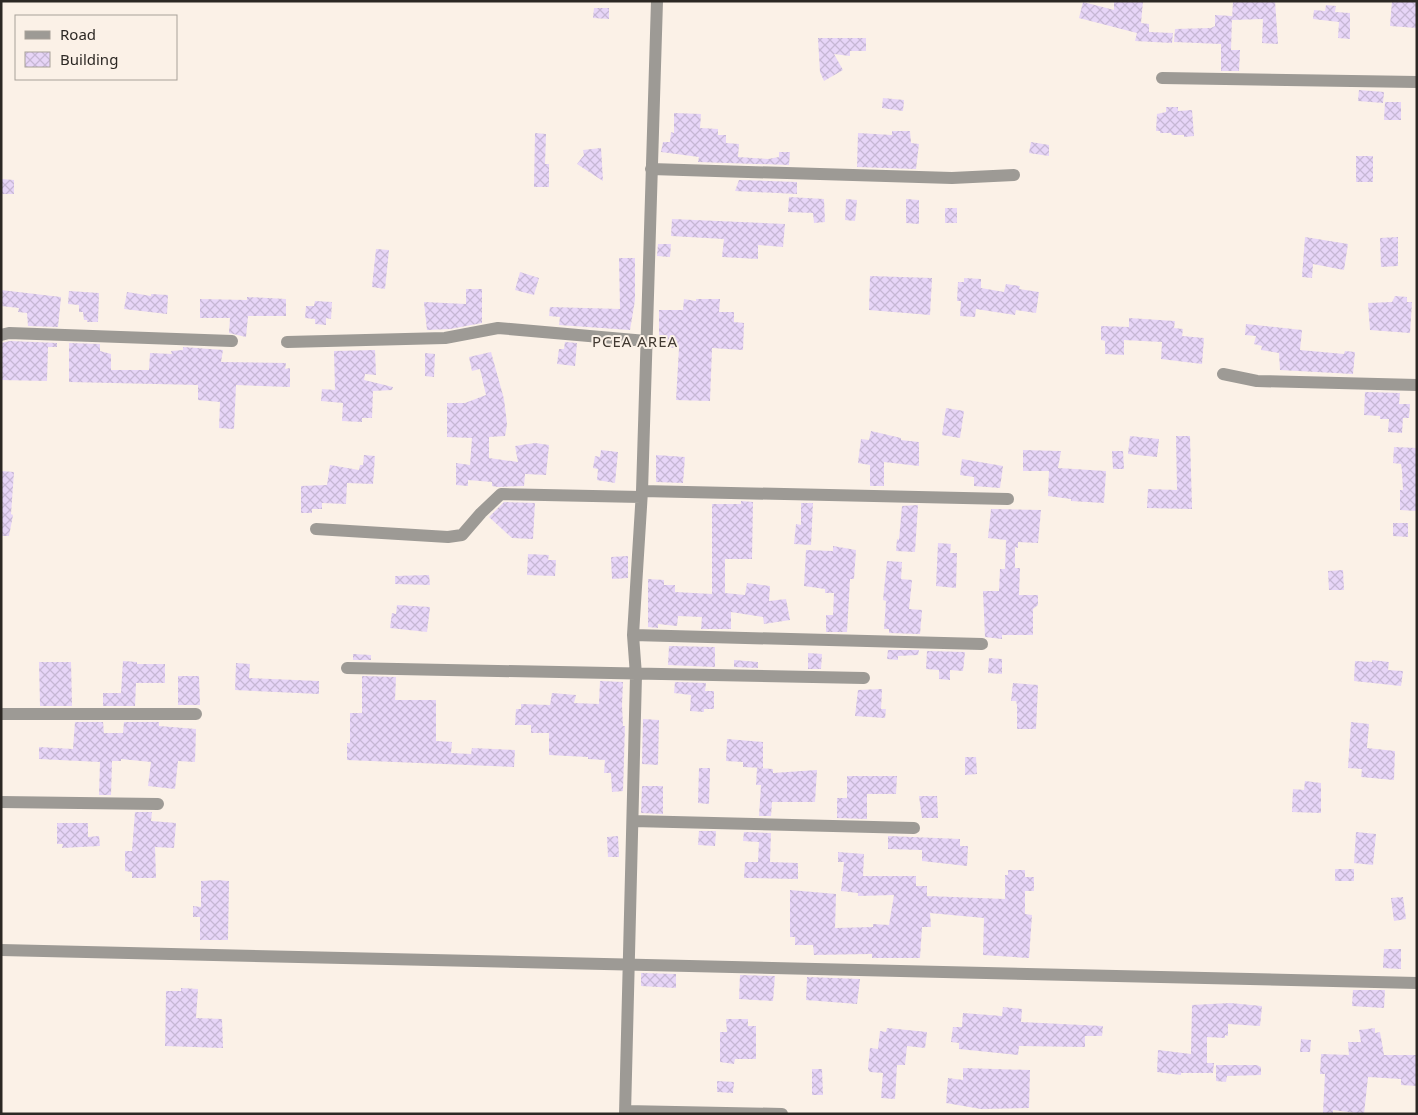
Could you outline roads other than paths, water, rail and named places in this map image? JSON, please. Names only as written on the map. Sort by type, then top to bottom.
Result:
[{"type":"street","points":[[657,1],[641,494],[633,636],[636,674],[625,1112],[782,1114]]},
{"type":"street","points":[[1162,78],[1417,82]]},
{"type":"street","points":[[651,169],[952,178],[1014,175]]},
{"type":"street","points":[[287,342],[445,338],[498,328],[646,341]]},
{"type":"street","points":[[1,335],[9,333],[232,341]]},
{"type":"street","points":[[1223,374],[1257,381],[1417,385]]},
{"type":"street","points":[[316,529],[448,537],[462,535],[501,494],[1008,499]]},
{"type":"street","points":[[633,636],[982,644]]},
{"type":"street","points":[[347,668],[864,678]]},
{"type":"street","points":[[1,714],[196,714]]},
{"type":"street","points":[[1,802],[158,804]]},
{"type":"street","points":[[633,822],[914,828]]},
{"type":"street","points":[[1,950],[1417,983]]},
{"type":"district","name":"PCEA AREA","points":[[635,342]]}]
